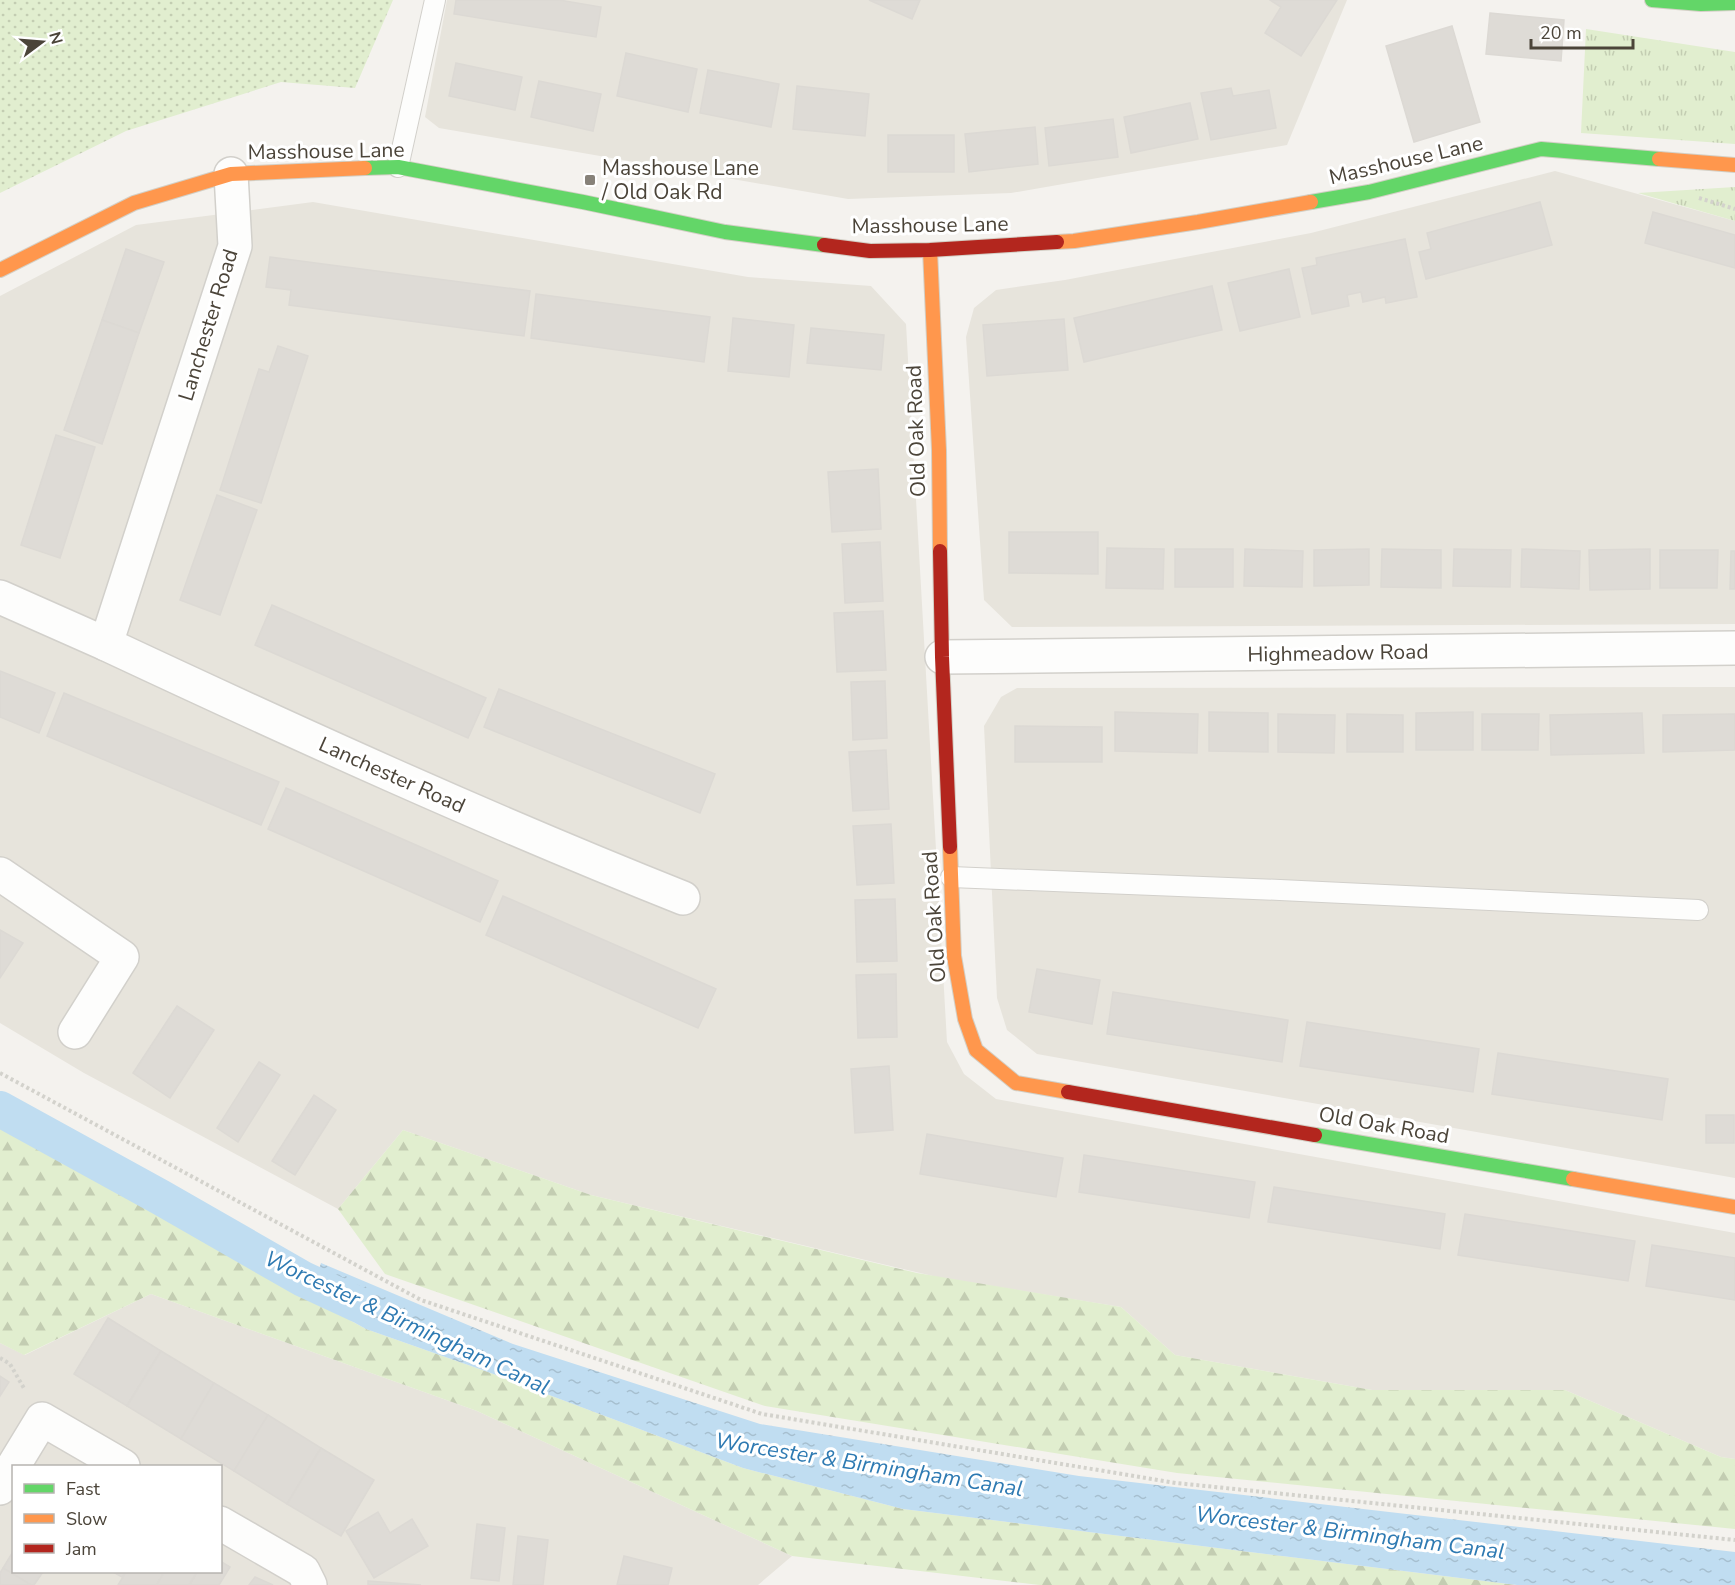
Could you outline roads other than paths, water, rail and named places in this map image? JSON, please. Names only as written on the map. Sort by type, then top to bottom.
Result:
[{"type":"main road","points":[[1652,0],[1701,4],[1735,3]]},
{"type":"main road","points":[[1701,4],[1735,15]]},
{"type":"main road","name":"Masshouse Lane","points":[[0,270],[135,203],[231,174],[398,167],[725,232],[870,250],[930,250],[1074,241],[1198,222],[1369,192],[1541,149],[1735,165]]},
{"type":"main road","name":"Old Oak Road","points":[[930,250],[939,450],[942,657],[954,956],[965,1018],[976,1050],[1016,1083],[1735,1208]]},
{"type":"street","name":"Lanchester Road","points":[[106,644],[235,246],[231,174]]},
{"type":"street","name":"Lanchester Road","points":[[0,597],[458,805],[682,898]]},
{"type":"street","name":"Highmeadow Road","points":[[942,657],[1735,648]]},
{"type":"street","points":[[0,874],[122,957],[75,1032]]},
{"type":"street","points":[[14,1465],[42,1419],[120,1465]]},
{"type":"street","points":[[0,1488],[12,1468]]},
{"type":"street","points":[[222,1524],[303,1571],[310,1585]]},
{"type":"lane","points":[[398,167],[435,0]]},
{"type":"lane","points":[[951,877],[1698,910]]},
{"type":"water","points":[[321,1263],[513,1344],[760,1424],[1079,1476],[1735,1552],[1735,1585],[1517,1585],[903,1509],[743,1468],[488,1372],[366,1329],[310,1298]]},
{"type":"waterway","name":"Worcester & Birmingham Canal","points":[[0,1109],[303,1279],[357,1304]]},
{"type":"place","name":"Masshouse Lane / Old Oak Rd","points":[[590,180]]}]
